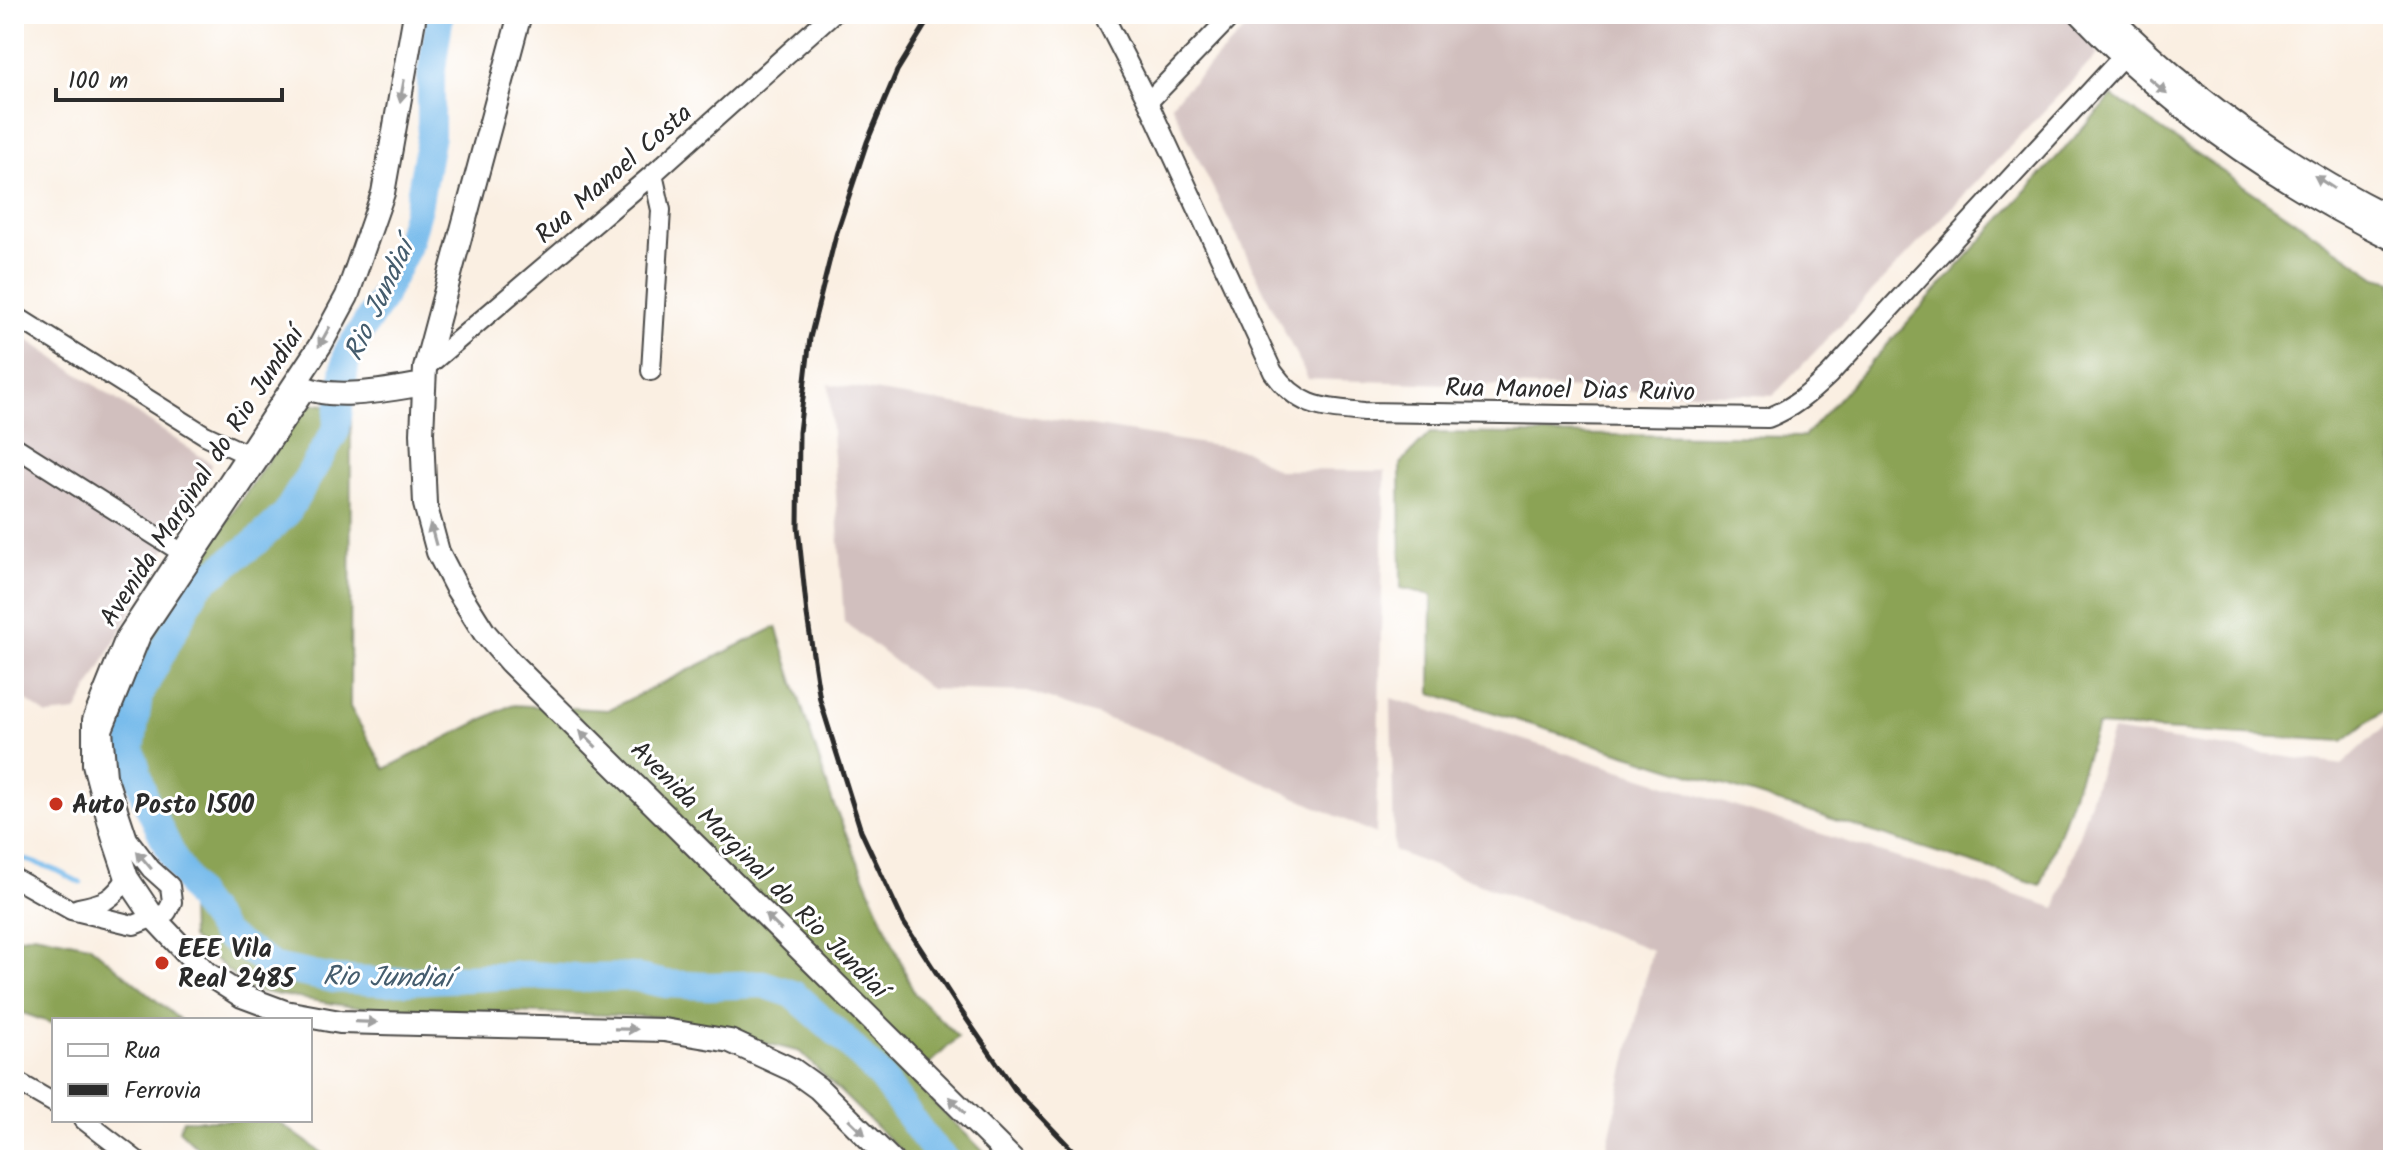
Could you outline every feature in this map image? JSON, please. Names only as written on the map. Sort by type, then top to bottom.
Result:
[{"type":"main road","name":"Avenida Marginal do Rio Jundiaí","points":[[415,14],[383,193],[347,296],[321,344],[307,388],[254,457],[188,556],[127,638],[94,720],[94,764],[127,878],[154,918],[206,973],[242,996],[285,1012],[340,1022],[664,1030],[730,1041],[793,1070],[818,1088],[891,1160]]},
{"type":"main road","name":"Avenida Marginal do Rio Jundiaí","points":[[520,14],[424,376],[422,457],[425,504],[438,552],[484,632],[510,662],[1013,1160]]},
{"type":"main road","points":[[2081,14],[2123,56],[2258,162],[2339,212],[2393,239]]},
{"type":"main road","points":[[2107,14],[2186,86],[2270,148],[2342,194],[2393,219]]},
{"type":"main road","points":[[307,388],[360,393],[381,391],[424,376]]},
{"type":"street","name":"Rua Manoel Costa","points":[[424,376],[832,14]]},
{"type":"street","name":"Rua Manoel Dias Ruivo","points":[[1103,14],[1148,102],[1273,372],[1283,386],[1303,402],[1364,412],[1768,418],[1786,411],[1829,375],[2123,56]]},
{"type":"street","points":[[1148,102],[1233,14]]},
{"type":"street","points":[[651,371],[661,210],[653,174]]},
{"type":"street","points":[[14,315],[205,435],[254,457]]},
{"type":"street","points":[[14,446],[188,556],[141,636],[103,730],[107,776],[128,839],[151,869],[170,886],[172,902],[167,912],[129,924],[71,910],[14,878]]},
{"type":"street","points":[[71,910],[97,905],[114,897],[127,878]]},
{"type":"street","points":[[114,897],[129,924]]},
{"type":"street","points":[[14,1080],[52,1102]]},
{"type":"street","points":[[87,1122],[136,1160]]},
{"type":"shaded area","points":[[1260,14],[2064,14],[2098,54],[1773,396],[1308,379],[1171,104]]},
{"type":"shaded area","points":[[22,336],[212,464],[76,712],[47,715],[14,692],[14,348]]},
{"type":"shaded area","points":[[829,384],[1247,451],[1277,470],[1385,471],[1376,834],[1172,741],[1029,692],[930,689],[844,622]]},
{"type":"shaded area","points":[[1391,698],[2056,908],[2112,731],[2342,765],[2393,718],[2393,1160],[1604,1160],[1652,950],[1394,851]]},
{"type":"green space","points":[[2112,96],[2377,277],[2393,281],[2393,703],[2343,741],[2097,726],[2041,885],[1431,693],[1432,595],[1401,588],[1400,464],[1430,433],[1804,437]]},
{"type":"green space","points":[[314,404],[351,407],[350,707],[385,769],[511,705],[608,710],[776,627],[833,803],[914,993],[958,1037],[912,1081],[992,1160],[910,1160],[800,1052],[666,1017],[353,1007],[250,990],[191,938],[190,907],[121,772],[120,717],[160,619],[301,412]]},
{"type":"green space","points":[[34,934],[89,945],[178,1018],[52,1018],[52,1023],[14,1010],[14,939]]},
{"type":"green space","points":[[182,1122],[279,1122],[332,1160],[210,1160],[179,1130]]},
{"type":"waterway","name":"Rio Jundiaí","points":[[440,14],[431,75],[431,135],[407,247],[380,302],[347,353],[336,430],[286,514],[256,542],[198,585],[139,696],[131,749],[145,799],[174,859],[225,935],[274,967],[333,979],[385,982],[527,975],[633,977],[666,984],[709,986],[763,984],[793,994],[843,1038],[880,1076],[928,1142],[945,1160]]},
{"type":"waterway","points":[[14,856],[53,869],[81,883]]},
{"type":"waterway","points":[[206,929],[225,935]]},
{"type":"railway","points":[[932,14],[897,71],[867,142],[836,235],[810,338],[799,432],[798,527],[807,615],[820,700],[861,831],[904,923],[1016,1091],[1082,1160]]},
{"type":"place","name":"Auto Posto 1500","points":[[56,804]]},
{"type":"place","name":"EEE Vila Real 2485","points":[[162,963]]}]
